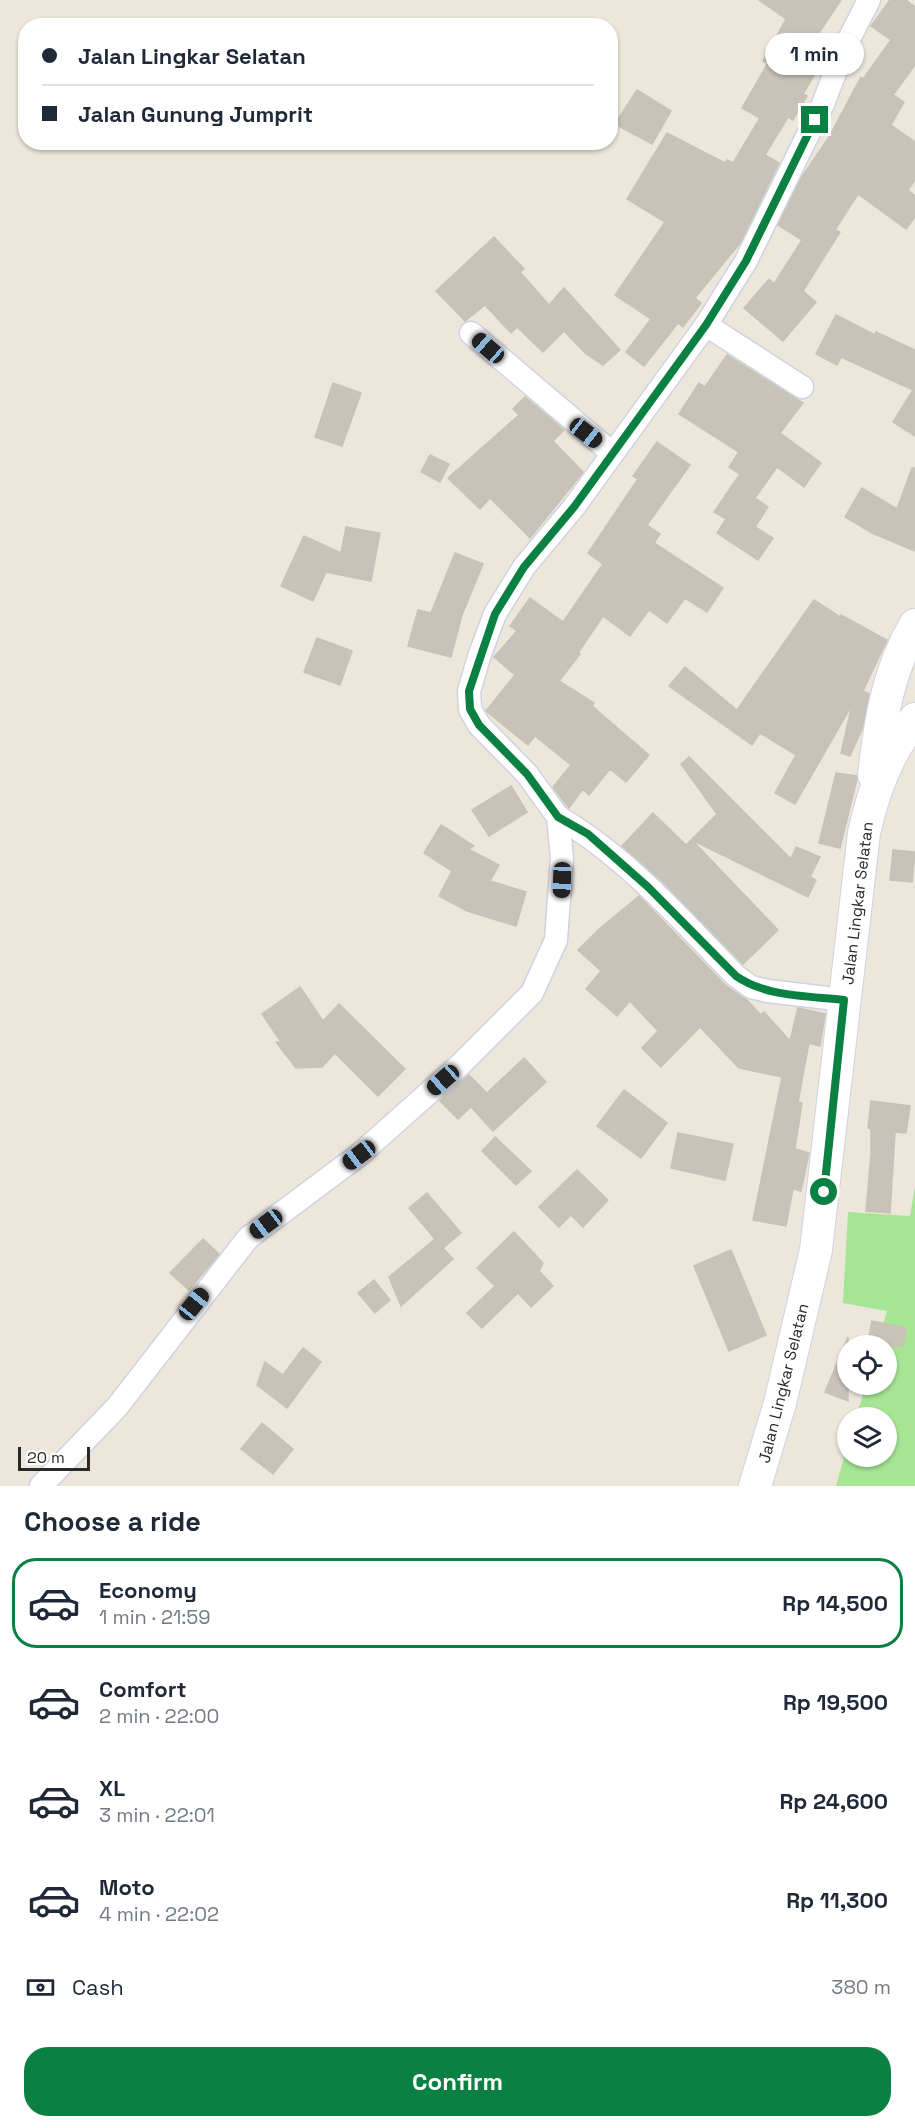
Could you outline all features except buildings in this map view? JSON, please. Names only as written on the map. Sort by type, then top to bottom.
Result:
[{"type":"street","points":[[844,1000],[751,987],[736,976],[648,887],[597,842],[558,817],[527,774],[479,725],[470,709],[469,691],[495,614],[524,567],[574,507],[706,325],[746,261],[823,105],[845,47],[869,0]]},
{"type":"street","points":[[706,325],[802,387]]},
{"type":"street","points":[[471,333],[612,453]]},
{"type":"street","points":[[872,799],[883,708],[899,652],[915,625]]},
{"type":"street","name":"Jalan Lingkar Selatan","points":[[755,1486],[780,1403],[816,1250],[864,833],[872,799],[886,765],[915,719]]},
{"type":"street","points":[[41,1486],[117,1407],[248,1238],[359,1155],[460,1065],[532,993],[556,940],[562,858],[558,817]]},
{"type":"green space","points":[[915,1186],[915,1486],[836,1486],[841,1467],[897,1467],[897,1407],[859,1407],[863,1395],[897,1395],[897,1335],[880,1335],[887,1311],[843,1303],[848,1212],[910,1216]]},
{"type":"route","points":[[815,120],[746,261],[706,325],[574,507],[524,567],[495,614],[469,691],[470,709],[479,725],[527,774],[558,817],[588,834],[648,887],[736,976],[751,987],[768,991],[844,1000],[824,1192]]}]
